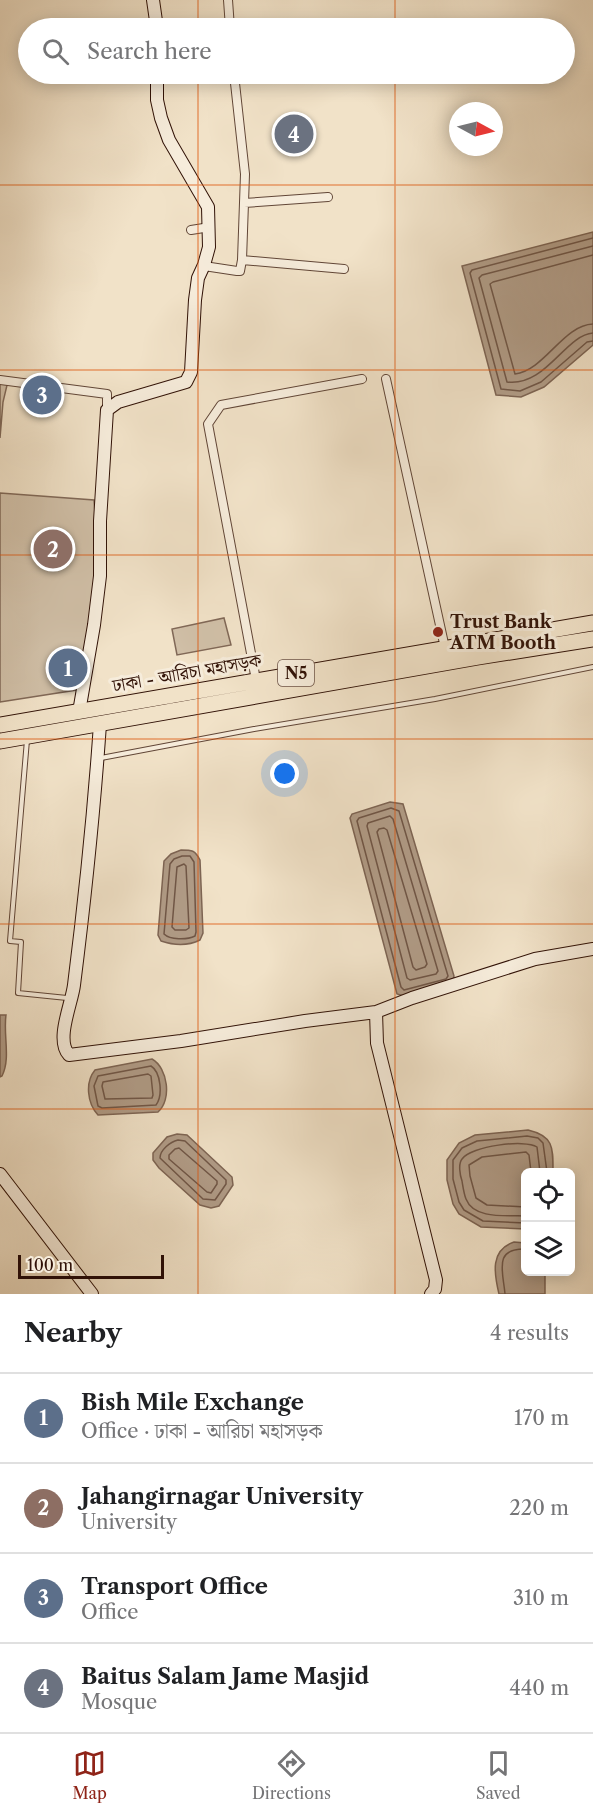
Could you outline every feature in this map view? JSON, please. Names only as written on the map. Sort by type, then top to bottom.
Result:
[{"type":"highway","name":"ঢাকা - আরিচা মহাসড়ক","points":[[0,726],[593,623]]},
{"type":"highway","name":"ঢাকা - আরিচা মহাসড়ক","points":[[0,741],[593,639]]},
{"type":"street","points":[[153,0],[156,18]]},
{"type":"street","points":[[228,0],[229,18]]},
{"type":"street","points":[[106,410],[118,402],[186,382],[191,372],[198,278],[209,247],[208,207],[169,140],[157,100],[157,84]]},
{"type":"street","points":[[204,266],[240,271],[242,261],[245,174],[235,84]]},
{"type":"street","points":[[244,203],[328,197]]},
{"type":"street","points":[[192,230],[210,227]]},
{"type":"street","points":[[242,261],[344,269]]},
{"type":"street","points":[[256,680],[208,424],[221,405],[362,379]]},
{"type":"street","points":[[386,379],[445,648]]},
{"type":"street","points":[[0,380],[107,394],[100,522],[100,576],[79,712]]},
{"type":"street","points":[[100,724],[87,885],[72,998],[63,1044],[65,1051],[72,1056],[376,1012],[412,998],[535,959],[593,949]]},
{"type":"street","points":[[376,1012],[377,1043],[436,1280],[435,1289],[431,1294]]},
{"type":"street","points":[[0,1174],[92,1294]]},
{"type":"lane","points":[[98,759],[254,729],[435,699],[593,667]]},
{"type":"lane","points":[[27,737],[10,941],[21,942],[18,993],[72,998]]},
{"type":"shaded area","points":[[0,380],[8,381],[3,402],[0,438]]},
{"type":"shaded area","points":[[0,493],[94,500],[100,576],[83,689],[0,702]]},
{"type":"shaded area","points":[[224,618],[231,645],[177,655],[172,629]]},
{"type":"water","points":[[593,232],[593,345],[544,387],[521,397],[496,395],[462,266]]},
{"type":"water","points":[[390,802],[403,804],[454,976],[453,981],[404,996],[397,994],[350,818],[352,814]]},
{"type":"water","points":[[181,850],[193,851],[200,860],[203,933],[200,940],[180,944],[161,941],[158,935],[164,861],[171,854]]},
{"type":"water","points":[[0,1015],[6,1015],[6,1062],[0,1077]]},
{"type":"water","points":[[152,1059],[162,1069],[166,1084],[165,1100],[158,1112],[98,1115],[91,1105],[89,1092],[90,1080],[95,1070]]},
{"type":"water","points":[[528,1130],[543,1136],[550,1144],[553,1168],[521,1168],[521,1229],[481,1227],[459,1214],[453,1204],[447,1180],[447,1160],[459,1143],[475,1135]]},
{"type":"water","points":[[177,1134],[187,1135],[232,1177],[233,1185],[219,1206],[211,1208],[200,1205],[153,1160],[153,1153],[167,1137]]},
{"type":"water","points":[[514,1242],[521,1243],[521,1276],[545,1276],[545,1294],[499,1294],[495,1270],[497,1256],[506,1246]]},
{"type":"place","name":"Baitus Salam Jame Masjid","points":[[294,134]]},
{"type":"place","name":"Transport Office","points":[[42,395]]},
{"type":"place","name":"Jahangirnagar University","points":[[53,549]]},
{"type":"place","name":"Trust Bank ATM Booth","points":[[438,632]]},
{"type":"place","name":"Bish Mile Exchange","points":[[68,668]]}]
